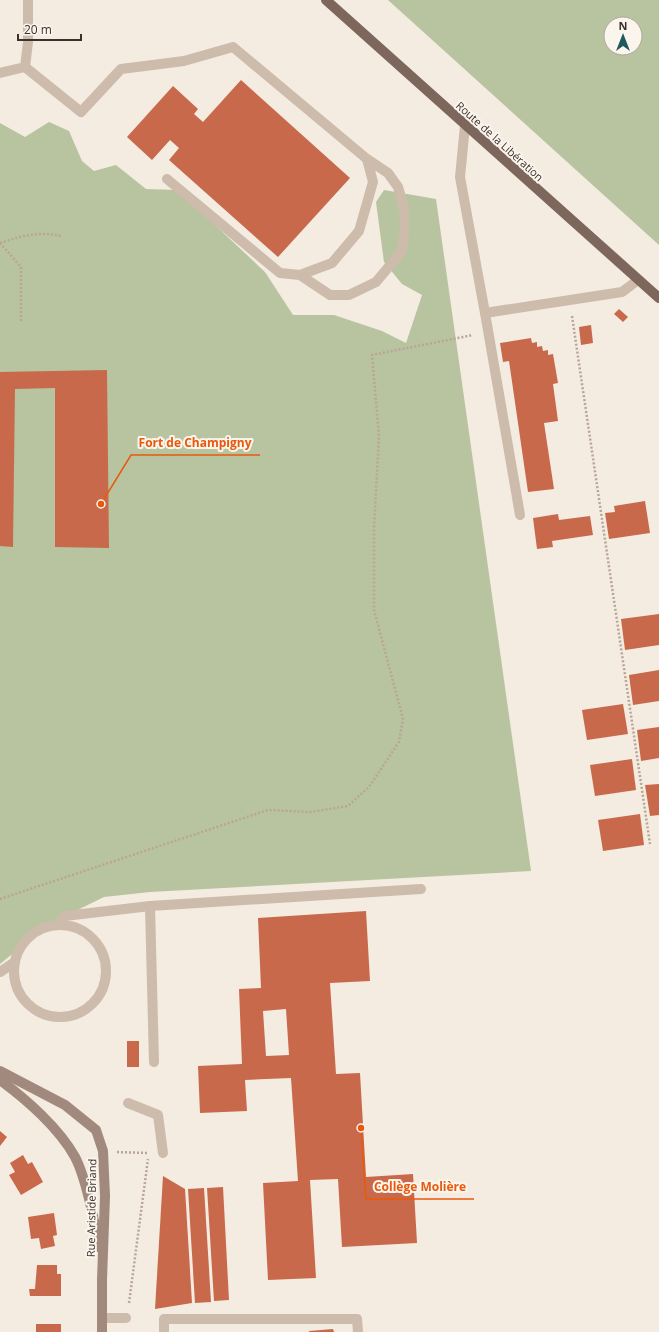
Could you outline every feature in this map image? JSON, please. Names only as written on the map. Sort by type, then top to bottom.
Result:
[{"type":"main road","name":"Route de la Libération","points":[[326,0],[659,298]]},
{"type":"street","name":"Rue Aristide Briand","points":[[0,1071],[65,1105],[96,1130],[103,1151],[105,1196],[102,1332]]},
{"type":"street","name":"Rue Aristide Briand","points":[[0,1080],[24,1098],[53,1128],[75,1157],[88,1194],[96,1232],[102,1280]]},
{"type":"lane","points":[[25,67],[28,42],[28,0]]},
{"type":"lane","points":[[25,67],[81,112],[121,69],[184,61],[233,47],[367,159],[388,173],[398,187],[403,204],[405,224],[402,251],[376,282],[349,295],[330,295],[300,275]]},
{"type":"lane","points":[[0,73],[25,67]]},
{"type":"lane","points":[[465,126],[460,177],[520,515]]},
{"type":"lane","points":[[167,179],[280,273],[300,275],[332,263],[359,231],[373,182],[367,159]]},
{"type":"lane","points":[[485,313],[622,292],[638,280]]},
{"type":"lane","points":[[57,925],[65,916],[150,906],[420,889]]},
{"type":"lane","points":[[150,906],[154,1062]]},
{"type":"lane","points":[[57,925],[69,926],[90,936],[98,945],[104,956],[106,980],[95,1001],[86,1009],[75,1015],[64,1017],[52,1016],[40,1012],[22,997],[14,975],[15,962],[25,941],[34,933],[57,925]]},
{"type":"lane","points":[[0,972],[15,962]]},
{"type":"lane","points":[[128,1103],[158,1115],[163,1153]]},
{"type":"lane","points":[[102,1318],[126,1318]]},
{"type":"lane","points":[[164,1332],[164,1319],[357,1319],[358,1332]]},
{"type":"path","points":[[21,321],[21,267],[0,243],[24,235],[48,233],[61,236]]},
{"type":"path","points":[[570,300],[650,844]]},
{"type":"path","points":[[0,898],[268,810],[310,812],[348,806],[369,787],[399,742],[403,719],[374,610],[374,526],[379,436],[372,355],[488,332]]},
{"type":"path","points":[[126,1318],[149,1153],[163,1153]]},
{"type":"green space","points":[[388,0],[659,0],[659,245]]},
{"type":"green space","points":[[49,122],[69,131],[82,161],[94,171],[116,165],[146,189],[178,190],[265,272],[293,315],[334,315],[382,331],[406,343],[422,295],[402,284],[384,262],[376,202],[384,190],[436,199],[531,871],[150,892],[104,897],[49,924],[0,964],[0,123],[25,137]]},
{"type":"building","points":[[241,80],[350,178],[278,257],[169,160],[179,148],[170,140],[152,160],[127,137],[173,86],[198,109],[194,114],[203,122]]},
{"type":"building","points":[[619,309],[628,317],[623,322],[614,314]]},
{"type":"building","points":[[591,325],[593,343],[581,345],[579,327]]},
{"type":"building","points":[[531,338],[532,343],[537,342],[537,347],[542,346],[543,351],[548,350],[548,355],[553,354],[558,383],[553,384],[558,421],[544,423],[554,489],[528,492],[509,361],[503,362],[500,343]]},
{"type":"building","points":[[107,370],[109,548],[55,547],[55,388],[15,389],[13,547],[0,546],[0,372]]},
{"type":"building","points":[[645,501],[650,533],[609,539],[605,513],[615,512],[614,506]]},
{"type":"building","points":[[558,514],[559,520],[590,516],[593,535],[552,541],[553,547],[537,549],[533,518]]},
{"type":"building","points":[[659,614],[659,645],[625,650],[621,619]]},
{"type":"building","points":[[659,670],[659,701],[633,705],[629,675]]},
{"type":"building","points":[[623,704],[628,734],[587,740],[582,710]]},
{"type":"building","points":[[659,727],[659,758],[641,761],[637,730]]},
{"type":"building","points":[[632,759],[636,790],[595,796],[590,765]]},
{"type":"building","points":[[659,784],[659,815],[650,816],[645,785]]},
{"type":"building","points":[[640,814],[644,845],[603,851],[598,820]]},
{"type":"building","points":[[366,911],[370,981],[330,983],[336,1074],[360,1073],[366,1177],[413,1174],[417,1243],[342,1247],[338,1179],[310,1180],[316,1278],[268,1280],[263,1183],[298,1181],[291,1078],[245,1080],[247,1111],[200,1113],[198,1066],[242,1064],[239,989],[261,988],[258,918]],"holes":[[[286,1009],[289,1055],[266,1056],[263,1011]]]},
{"type":"building","points":[[127,1041],[139,1041],[139,1067],[127,1067]]},
{"type":"building","points":[[0,1131],[7,1137],[0,1146]]},
{"type":"building","points":[[23,1155],[28,1164],[32,1162],[43,1182],[21,1195],[9,1175],[15,1172],[10,1163]]},
{"type":"building","points":[[163,1176],[185,1189],[192,1303],[155,1309]]},
{"type":"building","points":[[223,1187],[229,1300],[214,1301],[207,1188]]},
{"type":"building","points":[[204,1188],[211,1302],[195,1303],[188,1189]]},
{"type":"building","points":[[54,1213],[57,1235],[53,1236],[55,1246],[41,1249],[39,1238],[31,1239],[28,1217]]},
{"type":"building","points":[[37,1265],[57,1265],[57,1274],[61,1274],[61,1296],[30,1296],[29,1289],[35,1289]]},
{"type":"building","points":[[36,1324],[61,1324],[61,1332],[36,1332]]},
{"type":"building","points":[[333,1329],[334,1332],[309,1332],[309,1331]]},
{"type":"place","name":"Fort de Champigny","points":[[101,504]]},
{"type":"place","name":"Collège Molière","points":[[361,1128]]}]
